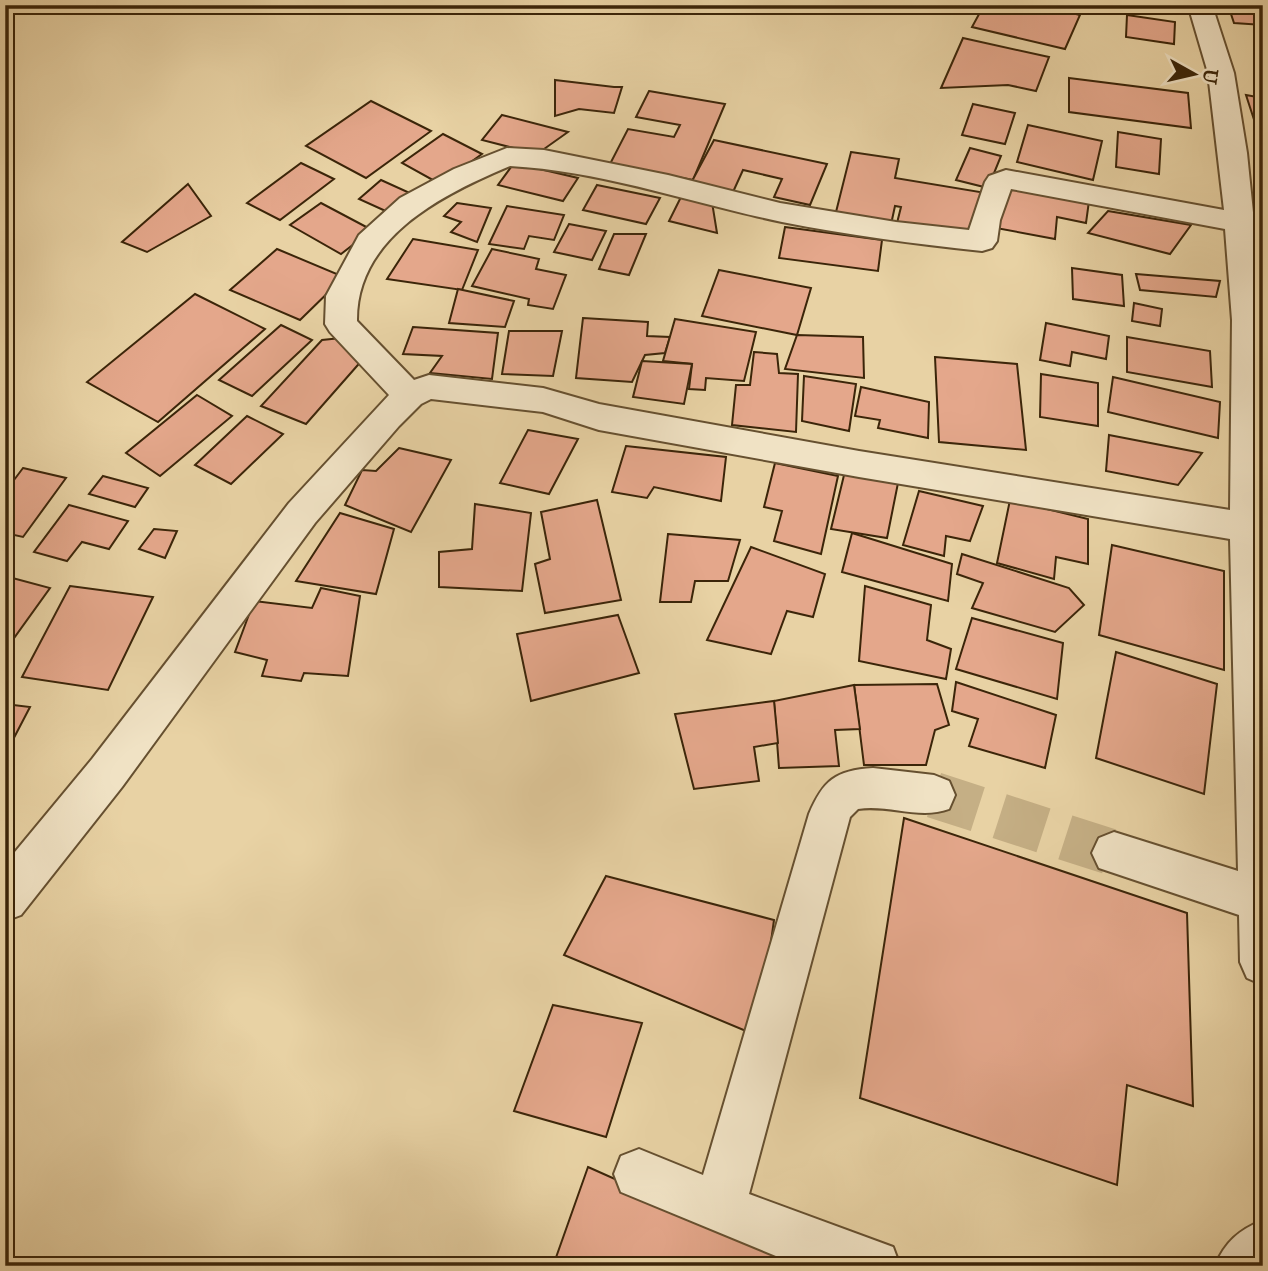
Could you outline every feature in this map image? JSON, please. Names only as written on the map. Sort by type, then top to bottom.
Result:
[{"type":"street","points":[[1200,5],[1221,73],[1248,320],[1248,527],[1263,962]]},
{"type":"street","points":[[409,395],[341,324],[341,296],[369,242],[410,205],[464,175],[507,157],[544,159],[654,181],[779,212],[896,232],[982,241],[992,196],[999,182],[1006,179],[1239,222]]},
{"type":"street","points":[[5,899],[107,774],[302,513],[409,395],[429,387],[543,400],[599,417],[859,464],[1248,527]]},
{"type":"street","points":[[720,1206],[830,814],[840,796],[850,790],[889,789],[934,794]]},
{"type":"street","points":[[1114,853],[1259,900]]},
{"type":"street","points":[[639,1174],[775,1231],[874,1266]]},
{"type":"street","points":[[1241,1266],[1263,1245]]},
{"type":"building","points":[[984,5],[1040,5],[1080,15],[1065,49],[972,27]]},
{"type":"building","points":[[1228,5],[1263,5],[1263,25],[1234,23]]},
{"type":"building","points":[[1127,15],[1175,22],[1174,44],[1126,37]]},
{"type":"building","points":[[963,38],[1049,57],[1036,91],[1008,85],[941,88]]},
{"type":"building","points":[[1069,78],[1188,93],[1191,128],[1069,112]]},
{"type":"building","points":[[555,80],[622,87],[614,113],[579,109],[555,116]]},
{"type":"building","points":[[649,91],[725,104],[693,180],[610,164],[628,129],[674,137],[680,125],[636,117]]},
{"type":"building","points":[[1246,95],[1263,98],[1263,136],[1259,135]]},
{"type":"building","points":[[371,101],[431,131],[366,178],[306,146]]},
{"type":"building","points":[[973,104],[1015,113],[1005,144],[962,135]]},
{"type":"building","points":[[502,115],[568,132],[537,154],[482,140]]},
{"type":"building","points":[[1028,125],[1102,141],[1093,180],[1017,162]]},
{"type":"building","points":[[1118,132],[1161,139],[1159,174],[1116,167]]},
{"type":"building","points":[[443,134],[482,154],[440,184],[402,163]]},
{"type":"building","points":[[714,140],[827,164],[810,205],[774,197],[782,179],[743,170],[733,192],[691,183]]},
{"type":"building","points":[[970,148],[1001,156],[988,188],[956,180]]},
{"type":"building","points":[[851,152],[899,159],[895,178],[986,193],[979,237],[897,223],[901,207],[895,206],[890,229],[834,220]]},
{"type":"building","points":[[301,163],[334,179],[280,220],[247,203]]},
{"type":"building","points":[[514,163],[578,178],[563,201],[498,185]]},
{"type":"building","points":[[381,180],[412,194],[390,213],[359,199]]},
{"type":"building","points":[[188,184],[211,216],[147,252],[122,242]]},
{"type":"building","points":[[597,185],[660,198],[646,224],[583,210]]},
{"type":"building","points":[[1003,186],[1089,201],[1086,223],[1057,217],[1055,239],[996,228]]},
{"type":"building","points":[[682,195],[712,202],[717,233],[669,221]]},
{"type":"building","points":[[321,203],[372,230],[341,254],[290,225]]},
{"type":"building","points":[[457,203],[491,208],[477,242],[451,232],[461,222],[444,216]]},
{"type":"building","points":[[507,206],[564,215],[554,240],[529,236],[524,249],[489,244]]},
{"type":"building","points":[[1108,211],[1191,225],[1170,254],[1088,233]]},
{"type":"building","points":[[569,224],[606,231],[592,260],[554,252]]},
{"type":"building","points":[[785,227],[882,240],[878,271],[779,258]]},
{"type":"building","points":[[614,234],[646,234],[629,275],[599,269]]},
{"type":"building","points":[[413,239],[478,250],[462,290],[387,279]]},
{"type":"building","points":[[277,249],[344,277],[300,320],[230,290]]},
{"type":"building","points":[[492,249],[539,259],[536,269],[566,275],[553,309],[528,305],[529,299],[472,286]]},
{"type":"building","points":[[1072,268],[1122,275],[1124,306],[1073,299]]},
{"type":"building","points":[[719,270],[811,288],[797,335],[702,316]]},
{"type":"building","points":[[1136,274],[1220,281],[1216,297],[1140,290]]},
{"type":"building","points":[[458,289],[514,301],[505,327],[449,323]]},
{"type":"building","points":[[195,294],[265,329],[158,422],[87,382]]},
{"type":"building","points":[[1134,303],[1162,309],[1160,326],[1132,321]]},
{"type":"building","points":[[583,318],[648,322],[647,336],[670,337],[665,353],[645,355],[632,382],[576,378]]},
{"type":"building","points":[[675,319],[756,332],[744,381],[706,378],[705,390],[689,389],[692,364],[663,361]]},
{"type":"building","points":[[1046,323],[1109,336],[1106,359],[1072,352],[1070,366],[1040,360]]},
{"type":"building","points":[[281,325],[312,340],[252,396],[219,380]]},
{"type":"building","points":[[413,327],[498,333],[492,379],[430,373],[442,356],[403,354]]},
{"type":"building","points":[[509,331],[562,331],[553,376],[502,374]]},
{"type":"building","points":[[797,335],[863,337],[864,378],[785,369]]},
{"type":"building","points":[[1127,337],[1210,351],[1212,387],[1127,372]]},
{"type":"building","points":[[341,338],[364,358],[306,424],[261,406],[322,340]]},
{"type":"building","points":[[754,352],[777,354],[779,373],[798,374],[796,432],[732,425],[736,385],[750,385]]},
{"type":"building","points":[[935,357],[1017,364],[1026,450],[939,442]]},
{"type":"building","points":[[642,361],[692,364],[684,404],[633,397]]},
{"type":"building","points":[[1041,374],[1098,383],[1098,426],[1040,417]]},
{"type":"building","points":[[804,376],[856,384],[849,431],[802,421]]},
{"type":"building","points":[[1113,377],[1220,402],[1218,438],[1108,412]]},
{"type":"building","points":[[861,387],[929,402],[928,438],[878,428],[880,420],[855,416]]},
{"type":"building","points":[[197,395],[232,416],[160,476],[126,453]]},
{"type":"building","points":[[247,416],[283,434],[231,484],[195,465]]},
{"type":"building","points":[[528,430],[578,439],[549,494],[500,483]]},
{"type":"building","points":[[1109,435],[1202,453],[1178,485],[1106,471]]},
{"type":"building","points":[[626,446],[726,457],[721,501],[654,487],[647,498],[612,492]]},
{"type":"building","points":[[399,448],[451,460],[411,532],[345,505],[362,470],[376,471]]},
{"type":"building","points":[[775,463],[838,476],[821,554],[774,541],[782,511],[764,507]]},
{"type":"building","points":[[23,468],[66,478],[23,537],[5,533],[5,492]]},
{"type":"building","points":[[845,471],[898,483],[887,538],[831,529]]},
{"type":"building","points":[[103,476],[148,488],[135,507],[89,494]]},
{"type":"building","points":[[919,491],[983,506],[970,541],[946,536],[944,556],[903,545]]},
{"type":"building","points":[[597,500],[621,600],[545,613],[535,564],[550,559],[541,512]]},
{"type":"building","points":[[1010,500],[1088,519],[1088,564],[1056,557],[1054,579],[997,563]]},
{"type":"building","points":[[475,504],[531,513],[522,591],[439,587],[439,552],[472,549]]},
{"type":"building","points":[[69,505],[128,521],[109,549],[82,542],[67,561],[34,552]]},
{"type":"building","points":[[340,513],[394,529],[376,594],[296,581]]},
{"type":"building","points":[[154,529],[177,531],[165,558],[139,549]]},
{"type":"building","points":[[852,533],[952,564],[948,601],[842,572]]},
{"type":"building","points":[[668,534],[740,540],[728,581],[695,581],[691,602],[660,602]]},
{"type":"building","points":[[1112,545],[1224,571],[1224,670],[1099,635]]},
{"type":"building","points":[[751,547],[825,574],[813,617],[787,611],[771,654],[707,640]]},
{"type":"building","points":[[962,554],[1069,588],[1084,605],[1055,632],[972,608],[983,583],[957,574]]},
{"type":"building","points":[[5,576],[50,588],[9,645],[5,644]]},
{"type":"building","points":[[70,586],[153,597],[108,690],[22,677]]},
{"type":"building","points":[[865,586],[931,605],[927,640],[951,649],[946,679],[859,661]]},
{"type":"building","points":[[321,588],[360,596],[348,676],[304,673],[301,681],[262,676],[267,660],[235,652],[254,601],[312,608]]},
{"type":"building","points":[[618,615],[639,673],[531,701],[517,634]]},
{"type":"building","points":[[972,618],[1063,643],[1057,699],[956,669]]},
{"type":"building","points":[[1116,652],[1217,684],[1204,794],[1096,758]]},
{"type":"building","points":[[956,682],[1056,715],[1045,768],[969,746],[978,719],[952,711]]},
{"type":"building","points":[[937,684],[949,725],[935,730],[926,765],[864,765],[854,685]]},
{"type":"building","points":[[854,685],[860,729],[835,730],[839,766],[779,768],[774,701]]},
{"type":"building","points":[[774,701],[778,743],[754,747],[759,781],[694,789],[675,714]]},
{"type":"building","points":[[5,704],[30,707],[5,755]]},
{"type":"building","points":[[904,818],[1187,913],[1193,1106],[1127,1085],[1117,1185],[860,1098]]},
{"type":"building","points":[[606,876],[774,920],[758,1036],[564,955]]},
{"type":"building","points":[[553,1005],[642,1023],[606,1137],[514,1111]]},
{"type":"building","points":[[588,1167],[810,1266],[553,1266]]},
{"type":"tunnel","points":[[934,795],[1114,853]]}]
